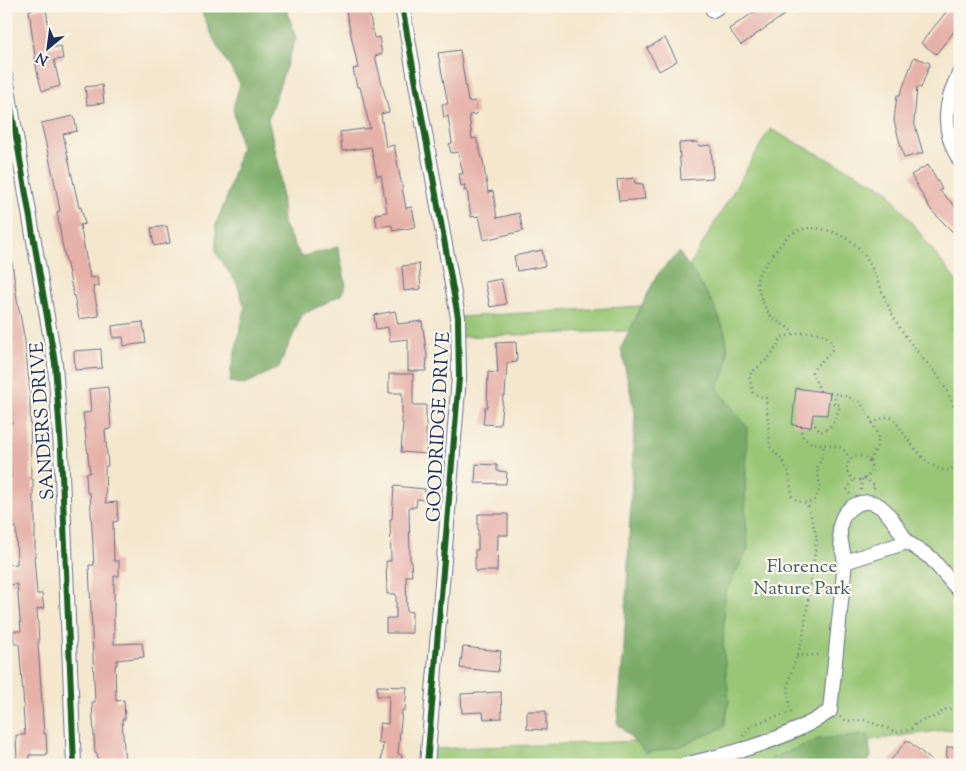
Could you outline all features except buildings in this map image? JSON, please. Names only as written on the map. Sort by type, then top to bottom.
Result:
[{"type":"street","name":"GOODRIDGE DRIVE","points":[[402,6],[417,98],[453,284],[460,343],[459,378],[427,765]]},
{"type":"street","points":[[960,72],[946,106],[946,125],[951,143],[960,161]]},
{"type":"street","name":"SANDERS DRIVE","points":[[6,78],[55,363],[61,450],[74,765]]},
{"type":"street","points":[[684,765],[732,753],[808,725],[830,711],[845,562],[840,527],[847,512],[854,506],[862,502],[872,502],[884,509],[907,542],[931,558],[960,592]]},
{"type":"street","points":[[845,562],[907,542]]},
{"type":"path","points":[[794,335],[790,329],[772,317],[767,310],[757,279],[784,240],[794,232],[808,228],[822,228],[839,234],[854,244],[866,259],[892,314],[920,355],[936,374],[957,413],[960,424]]},
{"type":"path","points":[[820,391],[812,372],[816,365],[825,360],[833,347],[830,339],[814,332],[782,337],[771,356],[749,375],[753,394],[766,398],[770,447],[785,464],[789,474],[792,496],[797,501],[807,503],[814,500],[820,487],[817,468],[822,457],[824,444]]},
{"type":"path","points":[[830,392],[847,395],[861,404],[872,423],[878,438],[877,446],[869,461]]},
{"type":"path","points":[[812,421],[820,432],[826,431],[836,420],[840,405],[834,403],[835,394]]},
{"type":"path","points":[[872,423],[886,417],[894,418],[916,449],[936,468],[944,471],[951,470],[960,460]]},
{"type":"path","points":[[801,426],[802,436],[805,440],[839,447],[850,459]]},
{"type":"path","points":[[854,456],[862,456],[869,461],[871,468],[865,478],[858,480],[848,474],[847,466],[850,459],[854,456]]},
{"type":"path","points":[[742,736],[752,725],[791,712],[788,696],[789,679],[803,637],[817,538],[807,503]]},
{"type":"path","points":[[810,584],[833,587]]},
{"type":"path","points":[[797,656],[818,656]]},
{"type":"path","points":[[830,711],[847,721],[865,720],[897,732],[910,730],[918,722],[937,716],[946,709],[960,708]]},
{"type":"green space","points":[[199,6],[285,6],[296,38],[268,119],[280,170],[283,223],[301,257],[338,247],[346,285],[341,295],[302,315],[279,367],[244,385],[230,382],[245,308],[237,284],[216,253],[216,224],[227,197],[241,147],[233,108],[240,84],[215,42]]},
{"type":"green space","name":"Florence Nature Park","points":[[770,129],[886,189],[960,286],[960,728],[842,744],[774,765],[427,765],[428,749],[642,741],[649,330],[459,337],[458,317],[657,305],[686,272]]},
{"type":"green space","points":[[679,252],[721,320],[727,351],[724,375],[717,388],[747,427],[745,502],[748,549],[725,593],[723,645],[729,701],[724,727],[681,746],[646,753],[617,723],[624,647],[635,414],[621,348],[657,275]]},
{"type":"green space","points":[[868,735],[871,757],[866,765],[768,765],[772,758],[819,739]]},
{"type":"cycle path","points":[[402,6],[458,317],[459,378],[427,765]]},
{"type":"cycle path","points":[[6,78],[55,363],[61,450],[74,765]]}]
